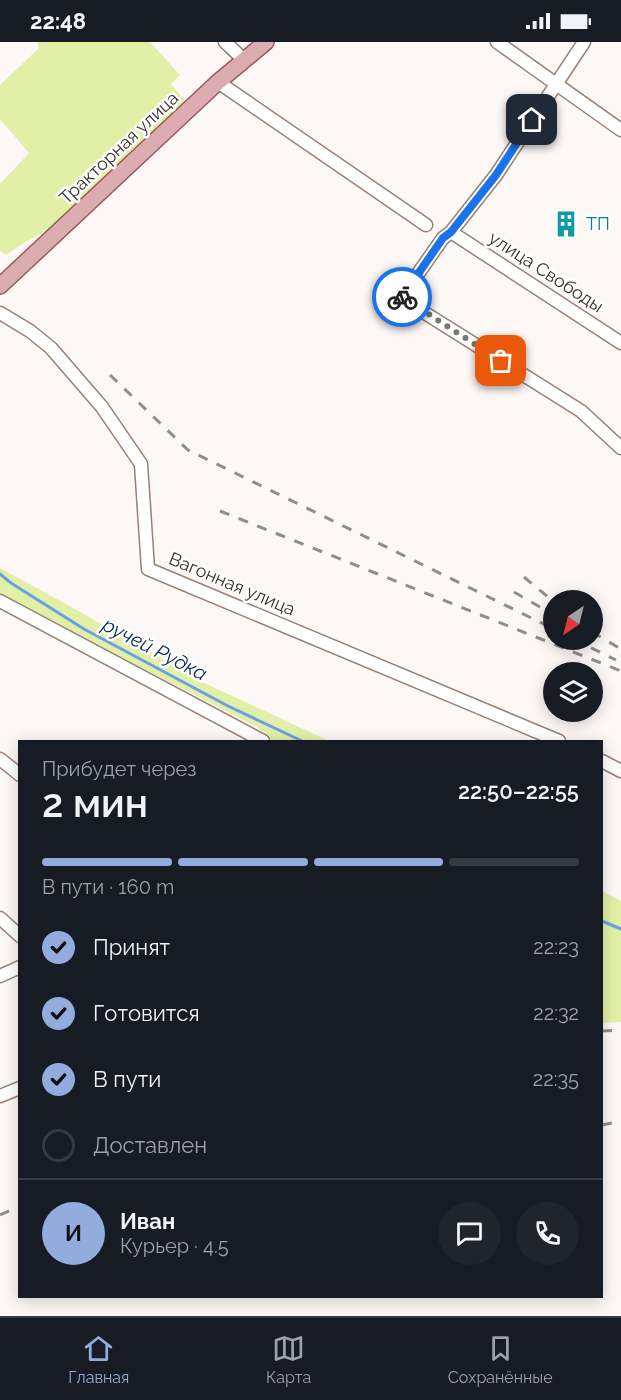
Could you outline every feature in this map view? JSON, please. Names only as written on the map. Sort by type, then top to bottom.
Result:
[{"type":"main road","name":"Тракторная улица","points":[[0,286],[218,82],[266,42]]},
{"type":"street","points":[[225,42],[244,60]]},
{"type":"street","points":[[497,42],[621,130]]},
{"type":"street","points":[[584,42],[496,175],[451,232],[443,238],[401,298],[581,411],[621,448]]},
{"type":"street","points":[[218,82],[426,225]]},
{"type":"street","name":"улица Свободы","points":[[451,232],[621,343]]},
{"type":"street","name":"Вагонная улица","points":[[0,313],[30,331],[51,348],[102,408],[141,464],[148,569],[557,740]]},
{"type":"street","points":[[0,601],[261,740]]},
{"type":"street","points":[[0,759],[18,773]]},
{"type":"street","points":[[603,762],[621,771]]},
{"type":"street","points":[[0,918],[18,934]]},
{"type":"street","points":[[0,976],[18,968]]},
{"type":"street","points":[[0,1096],[18,1089]]},
{"type":"green space","points":[[37,42],[150,42],[180,75],[171,84],[185,101],[55,226],[6,255],[0,251],[0,184],[29,153],[0,119],[0,85],[39,48]]},
{"type":"green space","points":[[0,568],[200,681],[327,740],[272,740],[257,727],[0,595]]},
{"type":"green space","points":[[603,892],[621,901],[621,1022],[603,1023]]},
{"type":"waterway","name":"ручей Рудка","points":[[0,574],[84,629],[228,706],[300,740]]},
{"type":"waterway","name":"ручей Рудка","points":[[603,921],[621,929]]},
{"type":"railway","points":[[110,375],[188,450],[543,624]]},
{"type":"railway","points":[[220,511],[621,671]]},
{"type":"railway","points":[[524,577],[543,593]]},
{"type":"railway","points":[[514,592],[543,609]]},
{"type":"railway","points":[[603,638],[621,649]]},
{"type":"railway","points":[[596,650],[616,660]]},
{"type":"railway","points":[[603,1031],[621,1030]]},
{"type":"railway","points":[[603,1125],[621,1121]]},
{"type":"railway","points":[[0,1215],[18,1207]]},
{"type":"way so far","points":[[402,297],[501,361]]},
{"type":"place","name":"ТП","points":[[566,224]]},
{"type":"route","points":[[402,297],[443,238],[451,232],[496,175],[532,120]]}]
